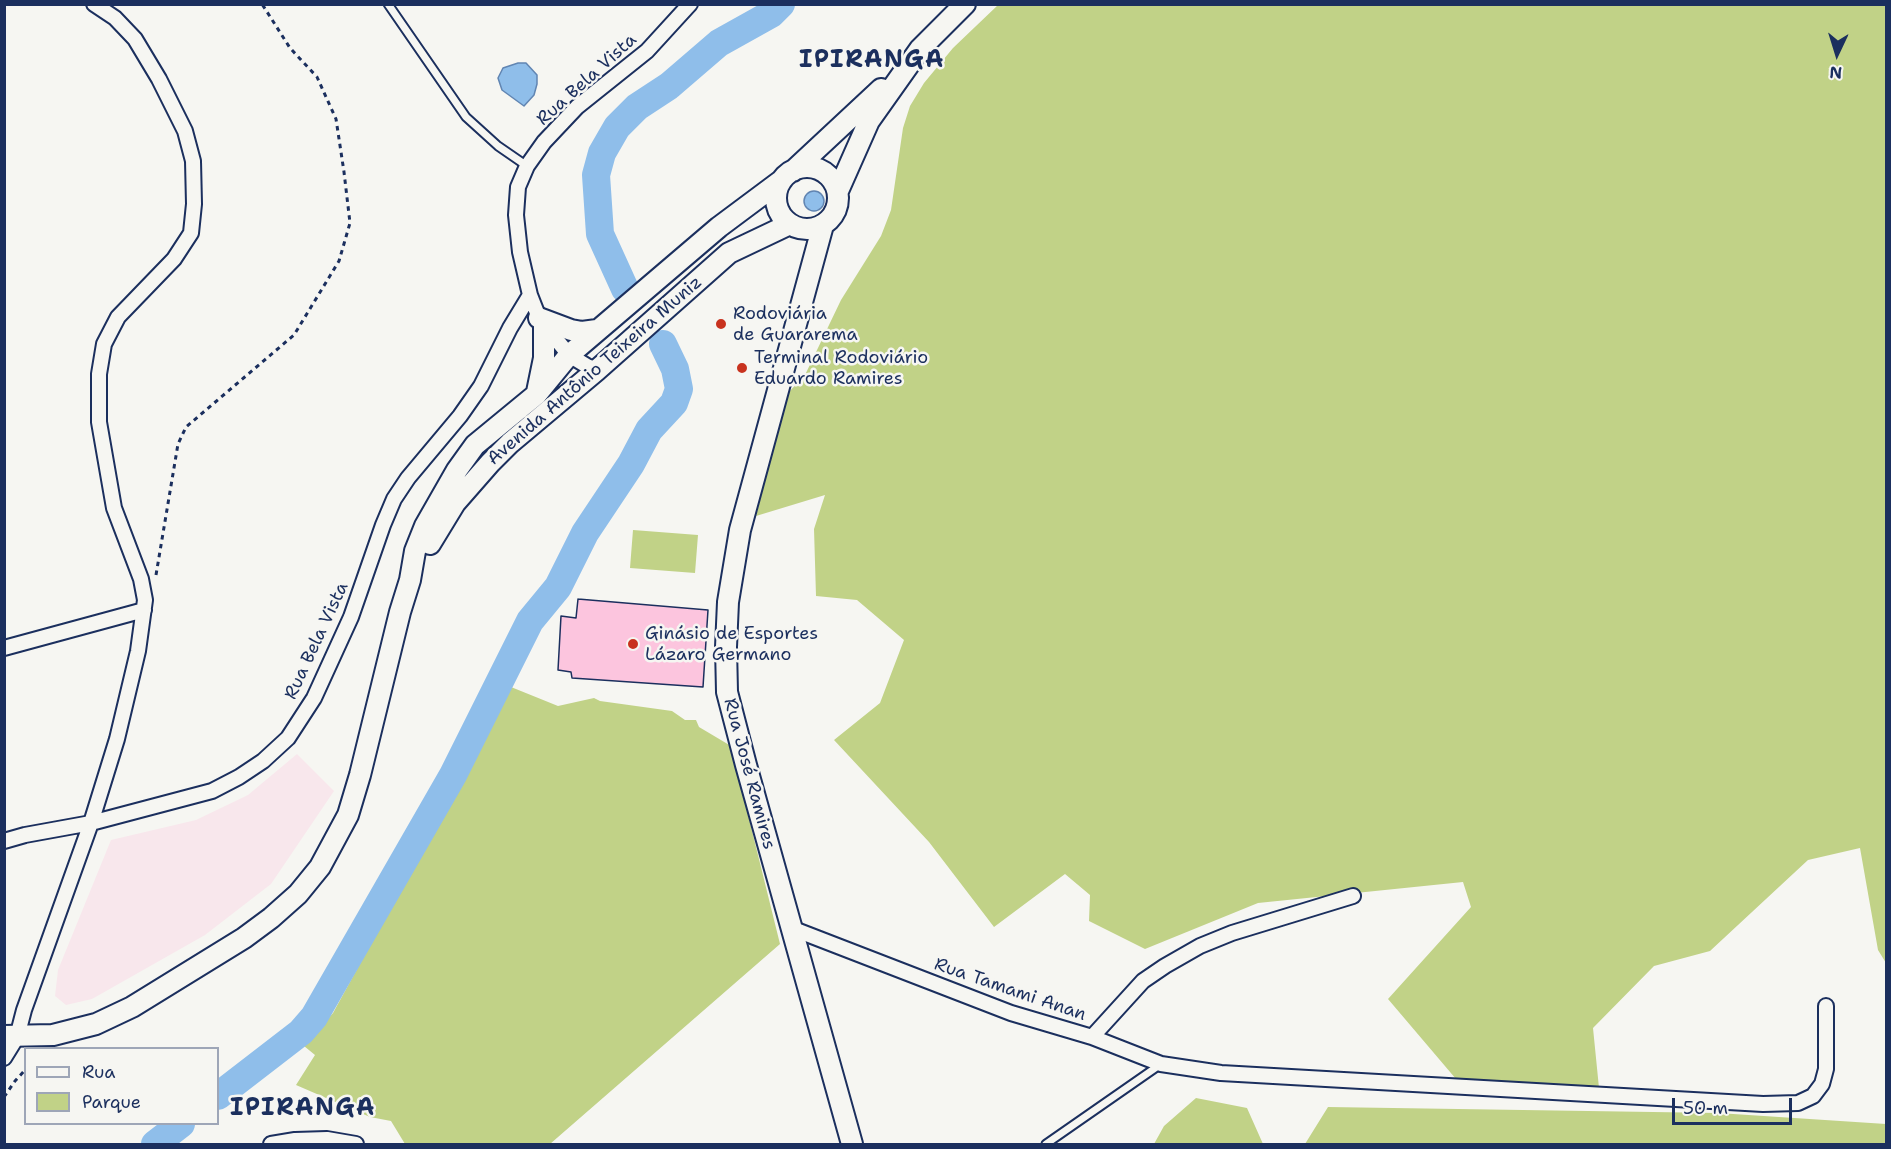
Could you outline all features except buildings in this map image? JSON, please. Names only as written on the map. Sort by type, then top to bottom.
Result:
[{"type":"main road","name":"Avenida Antônio Teixeira Muniz","points":[[11,1037],[52,1035],[96,1024],[132,1007],[244,938],[298,894],[320,867],[348,815],[410,580],[415,551],[425,526],[457,470],[476,445],[537,394],[569,355],[718,227],[788,175],[914,58],[965,4]]},
{"type":"main road","name":"Avenida Antônio Teixeira Muniz","points":[[823,225],[834,212],[838,191],[869,121],[914,58]]},
{"type":"main road","points":[[823,225],[808,229],[789,224],[781,215],[777,193],[788,175],[804,168],[825,173],[833,181],[838,191]]},
{"type":"main road","name":"Avenida Antônio Teixeira Muniz","points":[[410,580],[455,503],[510,443],[597,370],[729,253],[789,224]]},
{"type":"main road","name":"Rua José Ramires","points":[[823,225],[740,530],[728,602],[727,692],[852,1144]]},
{"type":"main road","points":[[537,394],[544,358],[542,322],[582,332],[597,330]]},
{"type":"street","points":[[4,1058],[24,1010],[91,823],[125,706],[138,651],[144,605],[141,579],[114,508],[99,422],[99,374],[104,345],[118,317],[174,259],[191,233],[194,204],[193,161],[185,131],[159,79],[135,39],[115,18],[94,4]]},
{"type":"street","name":"Rua Bela Vista","points":[[569,355],[542,322],[530,295],[520,252],[516,215],[518,187],[527,166],[544,142],[577,107],[647,51],[690,4]]},
{"type":"street","name":"Rua Bela Vista","points":[[4,841],[91,823],[212,791],[263,761],[288,738],[314,698],[351,617],[394,499],[481,386],[510,328],[530,295]]},
{"type":"street","points":[[569,355],[597,370]]},
{"type":"street","points":[[4,648],[144,605]]},
{"type":"street","points":[[1092,1037],[1143,981],[1200,946],[1232,933],[1353,896]]},
{"type":"street","name":"Rua Tamami Anan","points":[[791,928],[1011,1013],[1092,1037],[1161,1064],[1221,1073],[1727,1102],[1798,1103],[1813,1096],[1822,1084],[1826,1069],[1826,1006]]},
{"type":"street","points":[[271,1144],[295,1140],[327,1139],[356,1144]]},
{"type":"lane","points":[[388,4],[466,117],[498,146],[527,166]]},
{"type":"lane","points":[[1046,1144],[1161,1064]]},
{"type":"path","points":[[144,605],[153,592],[178,444],[186,427],[294,335],[339,261],[350,223],[336,119],[317,77],[290,48],[262,4]]},
{"type":"path","points":[[4,1097],[24,1071]]},
{"type":"shaded area","points":[[297,754],[334,791],[271,884],[205,935],[92,999],[66,1005],[55,996],[58,970],[111,840],[196,820],[248,795]]},
{"type":"green space","points":[[998,5],[1886,5],[1886,963],[1878,950],[1860,848],[1808,860],[1710,951],[1654,966],[1593,1028],[1599,1088],[1456,1079],[1388,999],[1471,907],[1463,882],[1258,903],[1145,949],[1089,921],[1090,895],[1065,874],[994,927],[929,842],[834,740],[880,703],[904,640],[857,600],[816,596],[814,529],[825,495],[756,516],[787,394],[805,375],[841,300],[881,236],[891,210],[903,128],[910,106],[924,83],[953,48]]},
{"type":"green space","points":[[633,530],[698,535],[695,573],[630,568]]},
{"type":"green space","points":[[511,687],[558,706],[594,698],[600,701],[672,711],[685,720],[696,720],[699,727],[731,746],[780,944],[550,1144],[405,1144],[391,1121],[370,1117],[296,1085],[315,1055],[304,1046],[333,1013]]},
{"type":"green space","points":[[1196,1098],[1247,1108],[1263,1144],[1154,1144],[1164,1126]]},
{"type":"green space","points":[[1328,1107],[1718,1113],[1886,1124],[1886,1144],[1305,1144]]},
{"type":"water","points":[[526,63],[537,75],[534,95],[524,106],[502,90],[498,78],[503,68]]},
{"type":"water","points":[[814,191],[821,194],[824,201],[821,208],[814,211],[807,208],[804,201],[807,194]]},
{"type":"waterway","points":[[625,289],[600,234],[596,175],[602,153],[617,127],[637,107],[669,86],[719,43],[771,14],[781,4]]},
{"type":"waterway","points":[[219,1095],[301,1032],[314,1017],[453,775],[530,621],[558,587],[585,533],[631,464],[649,430],[674,403],[679,389],[675,369],[663,344]]},
{"type":"waterway","points":[[155,1144],[180,1125]]},
{"type":"place","name":"Rodoviária de Guararema","points":[[721,324]]},
{"type":"place","name":"Terminal Rodoviário Eduardo Ramires","points":[[742,368]]},
{"type":"place","name":"Ginásio de Esportes Lázaro Germano","points":[[633,644]]},
{"type":"district","name":"IPIRANGA","points":[[872,61]]},
{"type":"district","name":"IPIRANGA","points":[[303,1109]]}]
